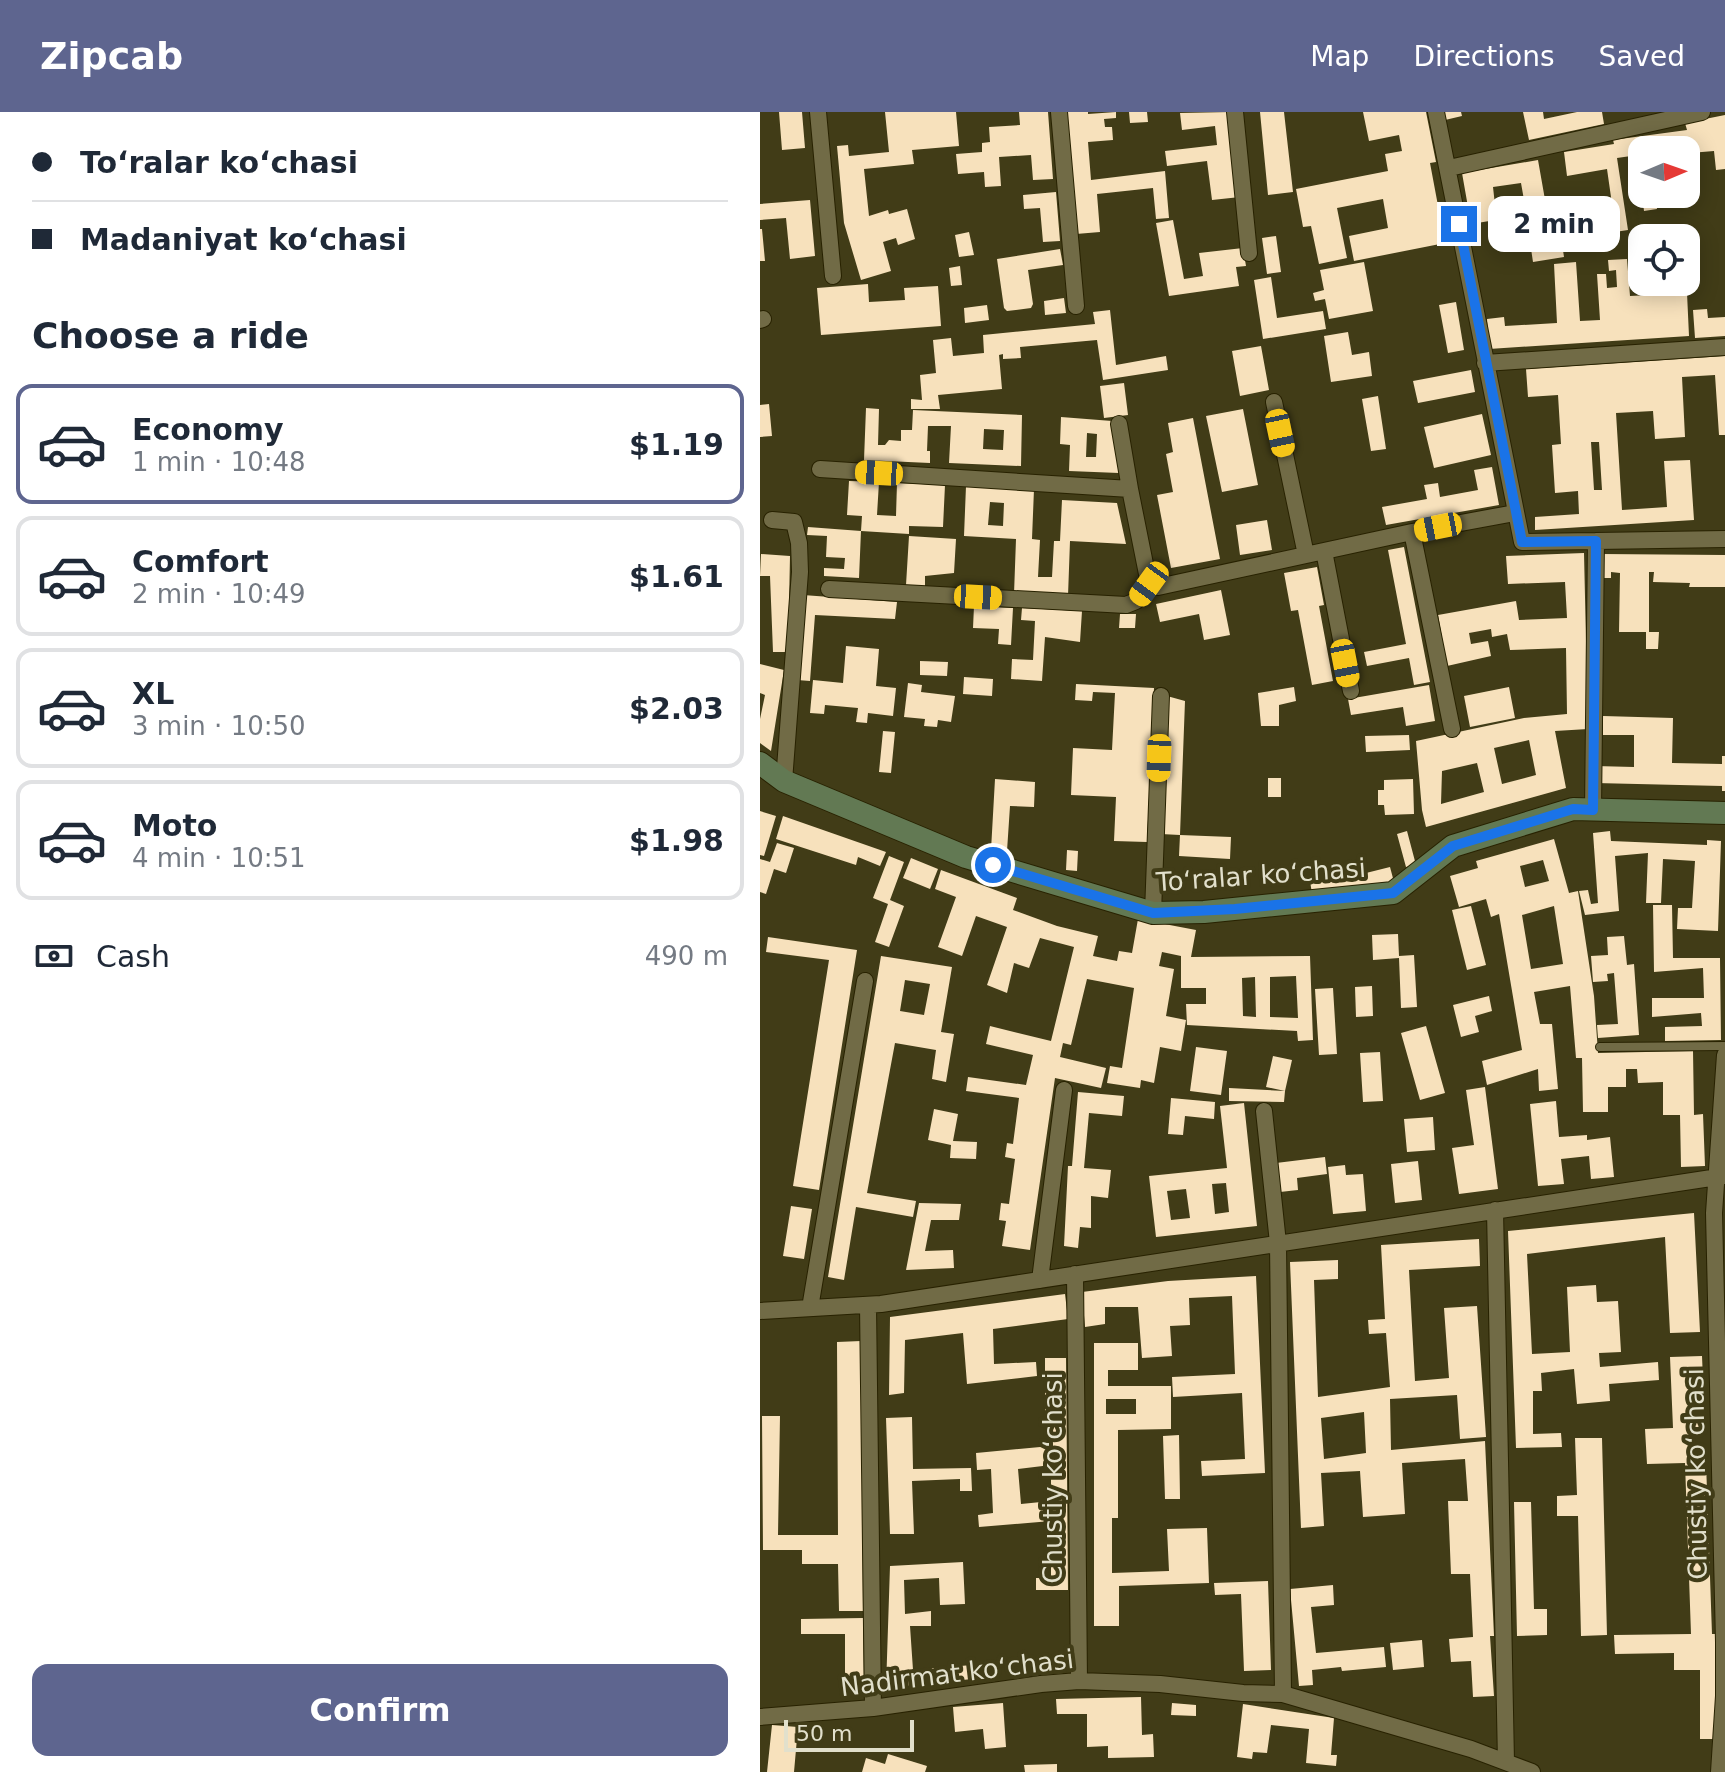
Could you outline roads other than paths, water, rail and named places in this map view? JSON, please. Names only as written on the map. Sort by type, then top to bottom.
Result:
[{"type":"street","points":[[818,112],[833,276]]},
{"type":"street","points":[[1059,112],[1076,306]]},
{"type":"street","points":[[1235,112],[1249,253]]},
{"type":"street","points":[[1436,112],[1522,542],[1725,539]]},
{"type":"street","points":[[1449,168],[1702,112]]},
{"type":"street","points":[[1485,363],[1725,347]]},
{"type":"street","points":[[1274,402],[1306,555]]},
{"type":"street","points":[[829,589],[1126,605],[1136,601],[1149,584],[1119,424]]},
{"type":"street","points":[[820,469],[1130,489]]},
{"type":"street","points":[[1149,584],[1158,587],[1515,513]]},
{"type":"street","points":[[772,520],[794,522],[799,543],[800,572],[784,781]]},
{"type":"street","points":[[1412,532],[1452,729]]},
{"type":"street","points":[[1593,810],[1596,541]]},
{"type":"street","points":[[1324,551],[1351,691]]},
{"type":"street","points":[[1153,913],[1161,696]]},
{"type":"street","name":"Toʻralar koʻchasi","points":[[760,763],[784,781],[966,857],[1153,913],[1204,912],[1393,893],[1453,846],[1573,809],[1725,813]]},
{"type":"street","points":[[810,1308],[865,981]]},
{"type":"street","name":"Chustiy koʻchasi","points":[[1719,1772],[1724,1642],[1714,1213],[1720,1176],[1725,1055]]},
{"type":"street","points":[[1040,1280],[1064,1090]]},
{"type":"street","points":[[1264,1111],[1278,1243],[1283,1694]]},
{"type":"street","points":[[760,1311],[868,1305],[1720,1176]]},
{"type":"street","points":[[1495,1210],[1506,1762]]},
{"type":"street","name":"Chustiy koʻchasi","points":[[1075,1274],[1079,1681]]},
{"type":"street","points":[[868,1305],[873,1708]]},
{"type":"street","name":"Nadirmat koʻchasi","points":[[760,1717],[873,1708],[1041,1684],[1079,1681],[1160,1684],[1283,1694],[1471,1749],[1532,1772]]},
{"type":"lane","points":[[1600,1047],[1725,1046]]}]
